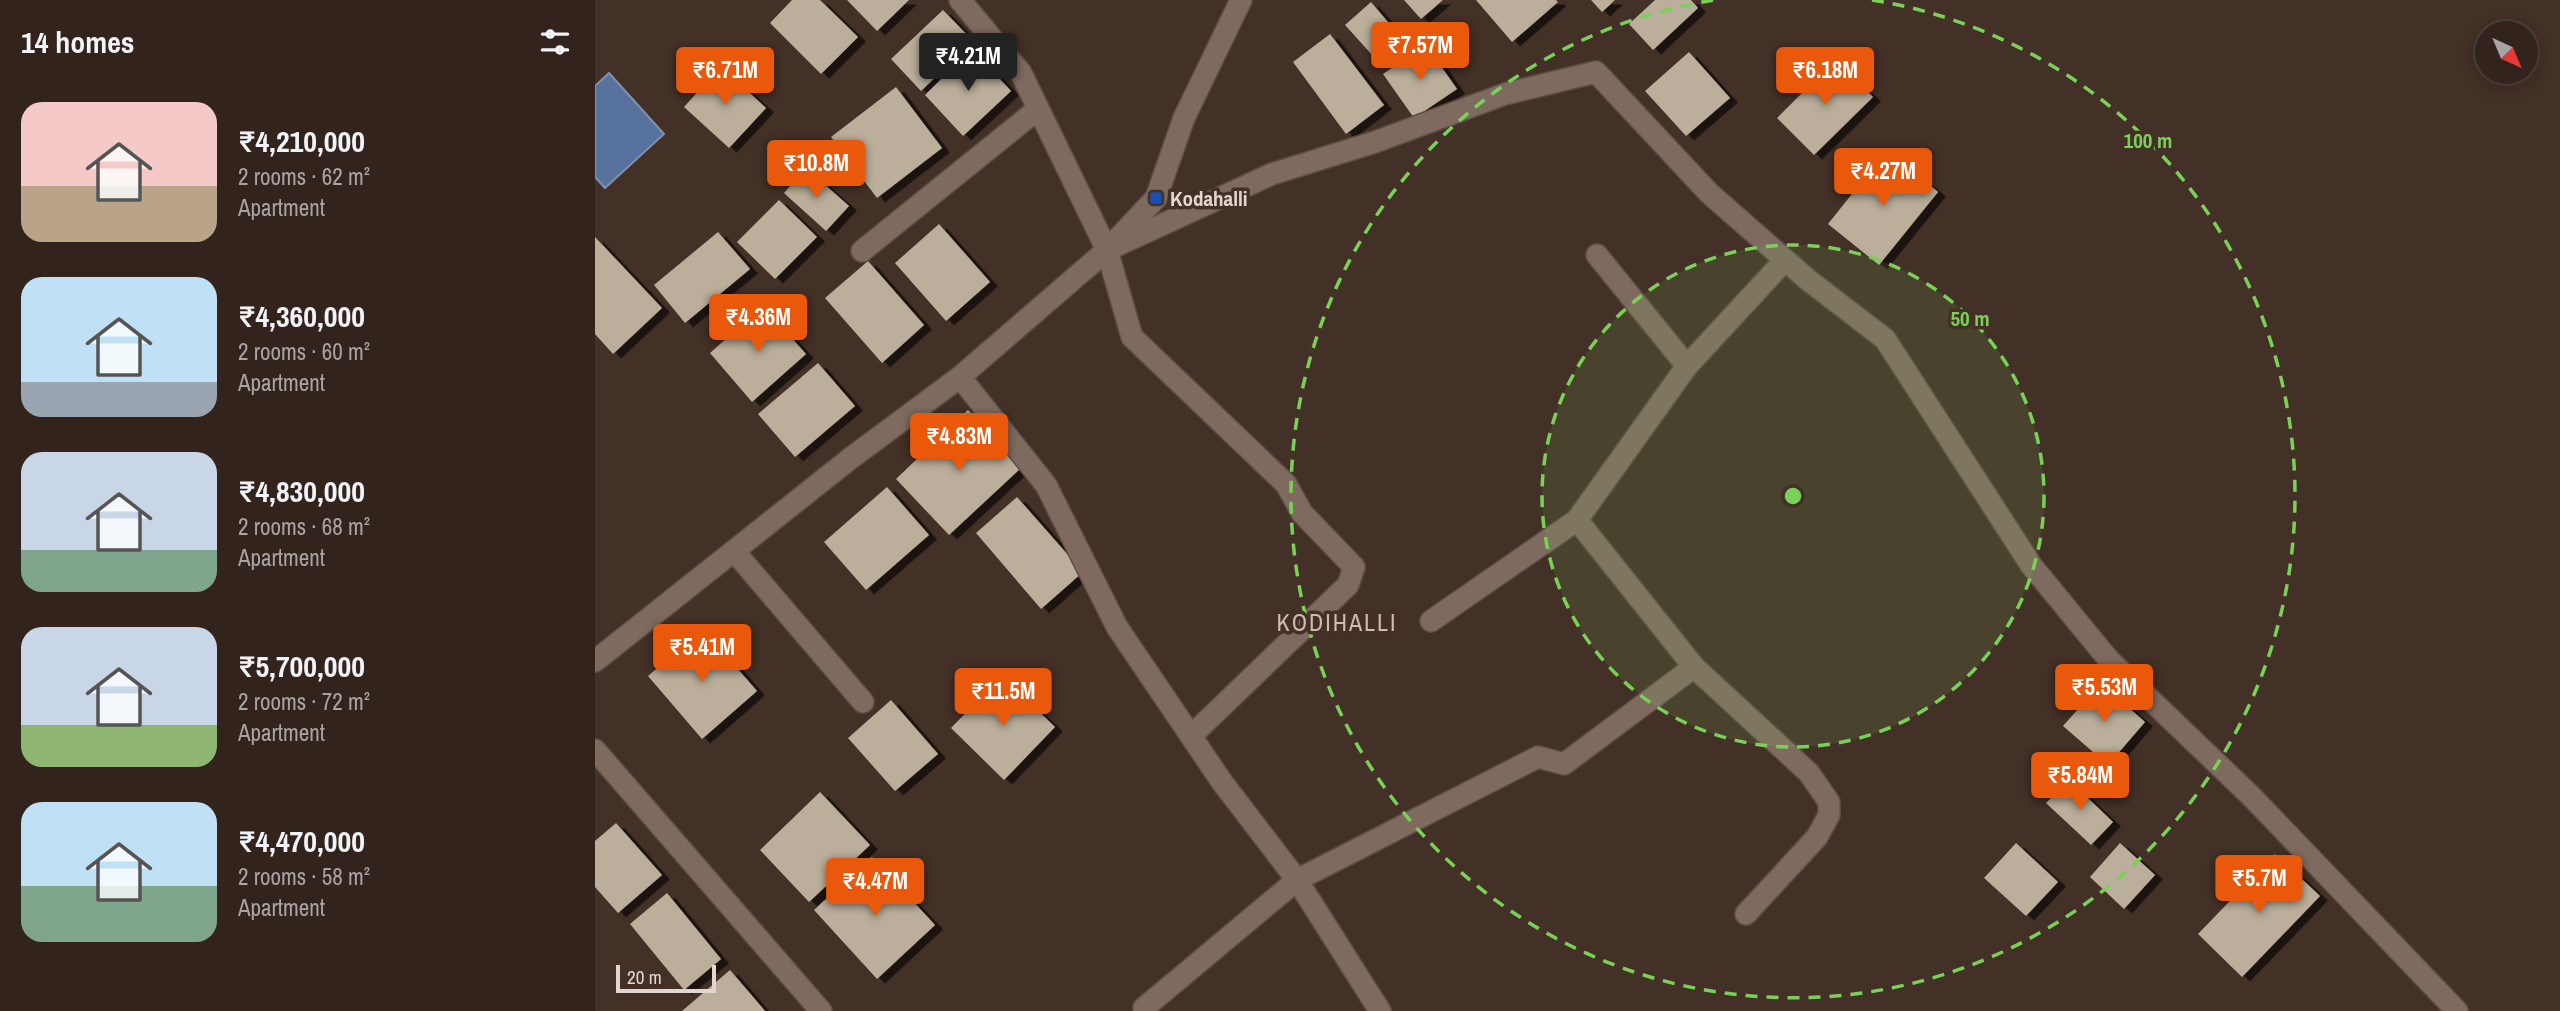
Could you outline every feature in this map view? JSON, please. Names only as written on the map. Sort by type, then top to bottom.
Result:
[{"type":"street","points":[[960,0],[1021,73],[1107,250],[1132,337],[1286,484],[1302,513],[1354,567],[1347,585],[1191,736]]},
{"type":"street","points":[[595,661],[851,458],[960,377],[1107,250],[1156,198],[1184,118],[1241,0]]},
{"type":"street","points":[[1107,250],[1272,174],[1375,142],[1505,94],[1597,72],[1709,194],[1785,260],[1885,340],[2031,565],[2109,660],[2252,797],[2457,1011]]},
{"type":"street","points":[[862,251],[1038,109]]},
{"type":"street","points":[[1597,255],[1687,366]]},
{"type":"street","points":[[1431,621],[1577,520],[1687,366],[1785,260]]},
{"type":"street","points":[[960,377],[1046,485],[1117,626],[1191,736],[1297,880],[1380,1011]]},
{"type":"street","points":[[1577,520],[1694,667],[1809,773],[1829,802],[1829,815],[1818,837],[1746,914]]},
{"type":"street","points":[[734,551],[863,702]]},
{"type":"street","points":[[1145,1008],[1297,880],[1538,757],[1564,764],[1694,667]]},
{"type":"street","points":[[595,750],[821,1011]]},
{"type":"water","points":[[609,73],[664,134],[605,188],[595,177],[595,86]]},
{"type":"building","points":[[792,0],[820,0],[858,37],[821,74],[770,23]]},
{"type":"building","points":[[847,0],[909,0],[877,31]]},
{"type":"building","points":[[1404,0],[1443,0],[1421,19]]},
{"type":"building","points":[[1476,0],[1556,0],[1558,2],[1512,42]]},
{"type":"building","points":[[1591,0],[1615,0],[1602,12]]},
{"type":"building","points":[[1655,0],[1691,0],[1698,8],[1653,50],[1629,24]]},
{"type":"building","points":[[1371,2],[1398,34],[1373,56],[1345,25]]},
{"type":"building","points":[[943,10],[973,41],[921,91],[891,59]]},
{"type":"building","points":[[1330,34],[1384,105],[1346,134],[1293,62]]},
{"type":"building","points":[[1426,45],[1457,89],[1414,118],[1383,74]]},
{"type":"building","points":[[972,49],[1011,91],[963,136],[925,95]]},
{"type":"building","points":[[1689,52],[1730,98],[1686,136],[1645,91]]},
{"type":"building","points":[[1835,60],[1873,97],[1814,155],[1777,118]]},
{"type":"building","points":[[721,66],[766,108],[729,148],[684,107]]},
{"type":"building","points":[[896,87],[942,148],[877,198],[831,137]]},
{"type":"building","points":[[1887,150],[1938,192],[1879,265],[1828,224]]},
{"type":"building","points":[[806,168],[849,206],[826,231],[784,193]]},
{"type":"building","points":[[779,200],[817,237],[775,279],[737,242]]},
{"type":"building","points":[[939,224],[990,282],[946,321],[895,263]]},
{"type":"building","points":[[718,232],[750,269],[685,323],[654,285]]},
{"type":"building","points":[[595,237],[662,308],[613,354],[595,334]]},
{"type":"building","points":[[868,261],[924,325],[882,363],[825,298]]},
{"type":"building","points":[[763,306],[806,354],[752,402],[710,353]]},
{"type":"building","points":[[818,363],[855,406],[795,457],[758,414]]},
{"type":"building","points":[[968,410],[1022,467],[949,535],[896,479]]},
{"type":"building","points":[[887,487],[929,535],[866,590],[824,542]]},
{"type":"building","points":[[1017,497],[1083,572],[1041,609],[976,533]]},
{"type":"building","points":[[703,629],[757,691],[702,739],[648,676]]},
{"type":"building","points":[[1002,676],[1055,727],[1004,780],[951,728]]},
{"type":"building","points":[[2101,683],[2145,722],[2108,765],[2063,726]]},
{"type":"building","points":[[891,700],[938,754],[895,791],[848,738]]},
{"type":"building","points":[[2069,780],[2113,822],[2091,845],[2046,803]]},
{"type":"building","points":[[820,792],[870,845],[809,902],[760,850]]},
{"type":"building","points":[[616,823],[662,875],[618,913],[595,887],[595,841]]},
{"type":"building","points":[[2016,843],[2058,882],[2026,916],[1984,878]]},
{"type":"building","points":[[2120,843],[2155,875],[2124,909],[2090,877]]},
{"type":"building","points":[[2275,854],[2320,896],[2242,977],[2198,934]]},
{"type":"building","points":[[872,857],[935,925],[877,979],[814,910]]},
{"type":"building","points":[[667,893],[721,959],[684,990],[630,924]]},
{"type":"building","points":[[730,970],[765,1011],[682,1011]]},
{"type":"place","name":"Kodahalli","points":[[1156,198]]},
{"type":"district","name":"KODIHALLI","points":[[1337,622]]}]
